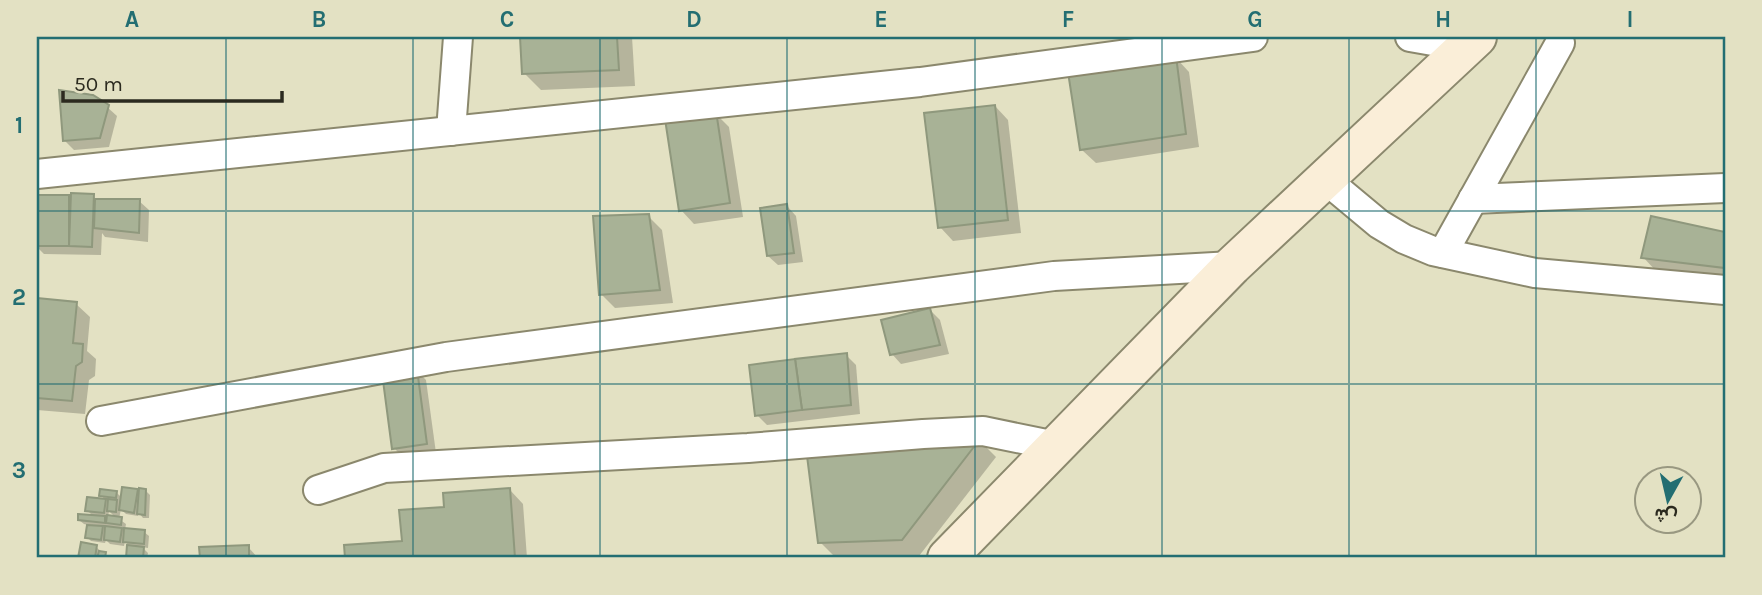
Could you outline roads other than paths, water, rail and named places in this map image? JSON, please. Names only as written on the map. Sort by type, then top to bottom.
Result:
[{"type":"main road","points":[[947,558],[1232,267],[1472,42]]},
{"type":"street","points":[[451,131],[458,37]]},
{"type":"street","points":[[37,173],[920,82],[1167,42],[1253,37]]},
{"type":"street","points":[[1410,37],[1472,42]]},
{"type":"street","points":[[1443,253],[1560,43]]},
{"type":"street","points":[[1325,179],[1379,224],[1404,239],[1443,253],[1535,273],[1725,290]]},
{"type":"street","points":[[1474,199],[1725,188]]},
{"type":"street","points":[[102,421],[446,357],[1054,276],[1232,267]]},
{"type":"street","points":[[318,490],[384,468],[748,448],[923,434],[983,431],[1056,446]]}]
